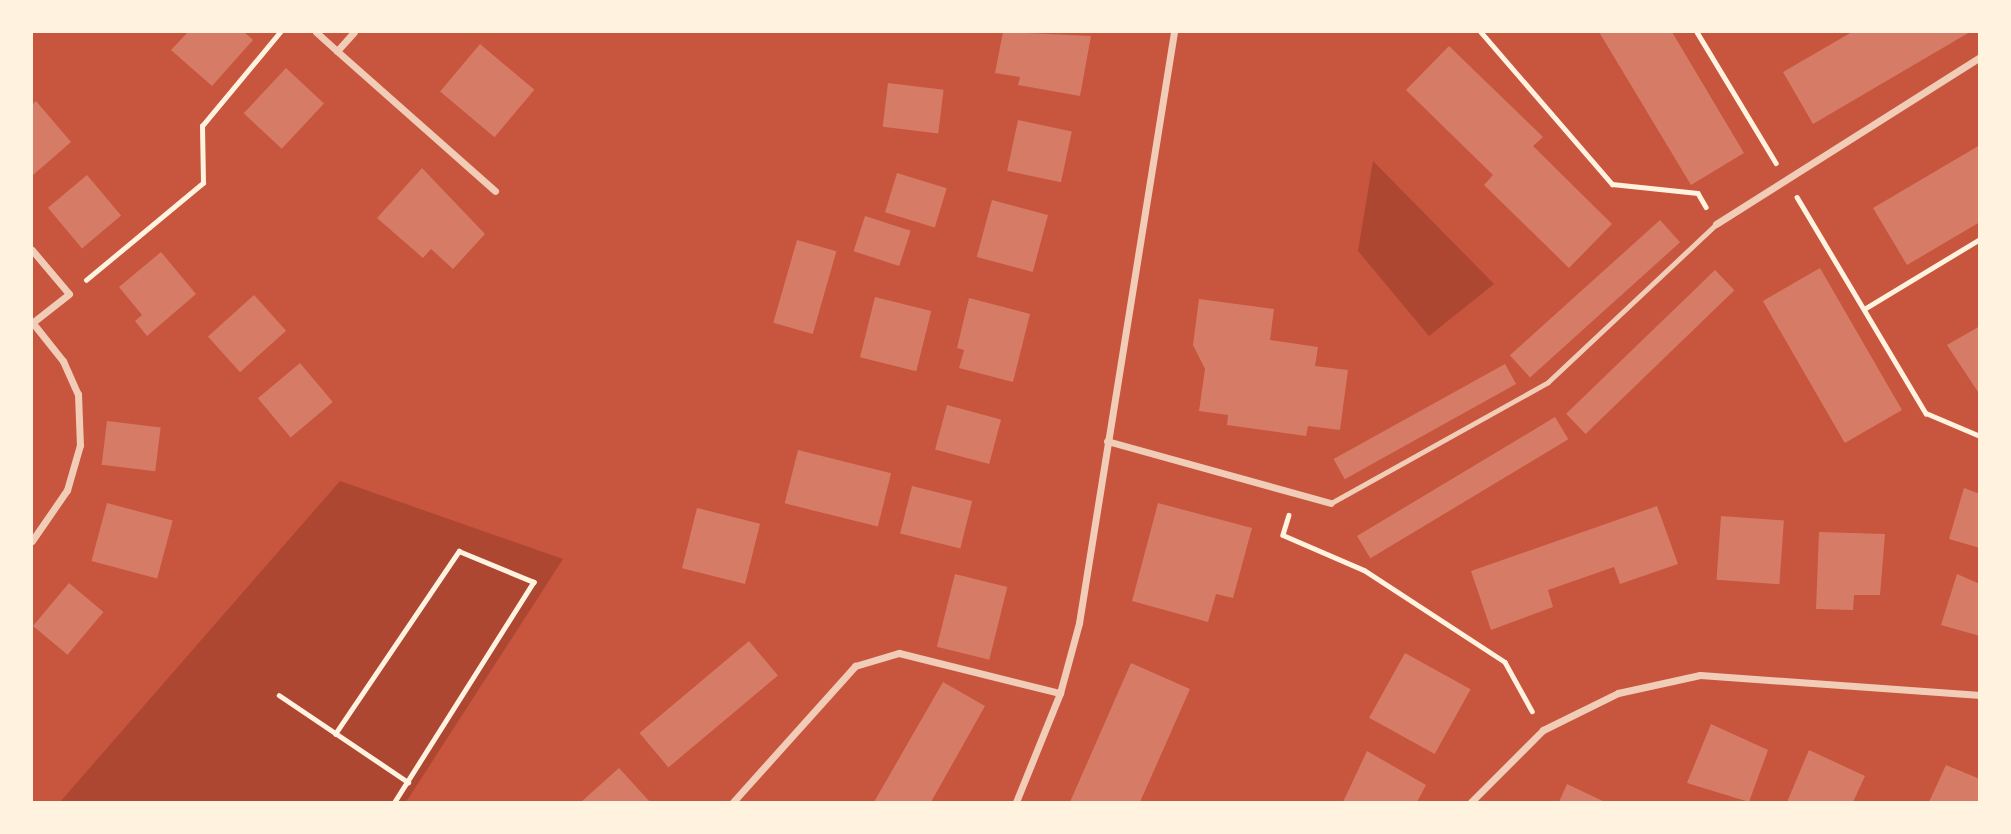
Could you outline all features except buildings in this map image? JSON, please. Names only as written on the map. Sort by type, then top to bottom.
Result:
[{"type":"street","points":[[316,32],[495,191]]},
{"type":"street","points":[[337,51],[354,32]]},
{"type":"street","points":[[1016,803],[1060,692],[1079,623],[1174,32]]},
{"type":"street","points":[[1716,224],[1979,57]]},
{"type":"street","points":[[32,250],[69,294],[32,323],[63,361],[78,394],[80,445],[67,490],[32,541]]},
{"type":"street","points":[[1107,441],[1164,451],[1294,497],[1331,503]]},
{"type":"street","points":[[733,803],[855,666],[899,653],[1060,692]]},
{"type":"street","points":[[1471,803],[1543,730],[1618,693],[1700,675],[1979,695]]},
{"type":"lane","points":[[1331,503],[1548,382],[1716,224]]},
{"type":"path","points":[[69,294],[203,183],[202,126],[280,32]]},
{"type":"path","points":[[1481,32],[1490,39],[1612,184],[1698,193],[1716,224]]},
{"type":"path","points":[[1490,39],[1496,32]]},
{"type":"path","points":[[1697,32],[1866,307],[1926,413],[1979,436]]},
{"type":"path","points":[[1866,307],[1979,239]]},
{"type":"path","points":[[1294,497],[1283,535],[1364,570],[1505,662],[1543,730]]},
{"type":"path","points":[[335,734],[459,551],[534,582],[395,803]]},
{"type":"path","points":[[279,695],[408,782]]},
{"type":"shaded area","points":[[1373,161],[1494,284],[1429,336],[1358,251]]},
{"type":"shaded area","points":[[340,481],[563,559],[406,802],[60,802]]}]
